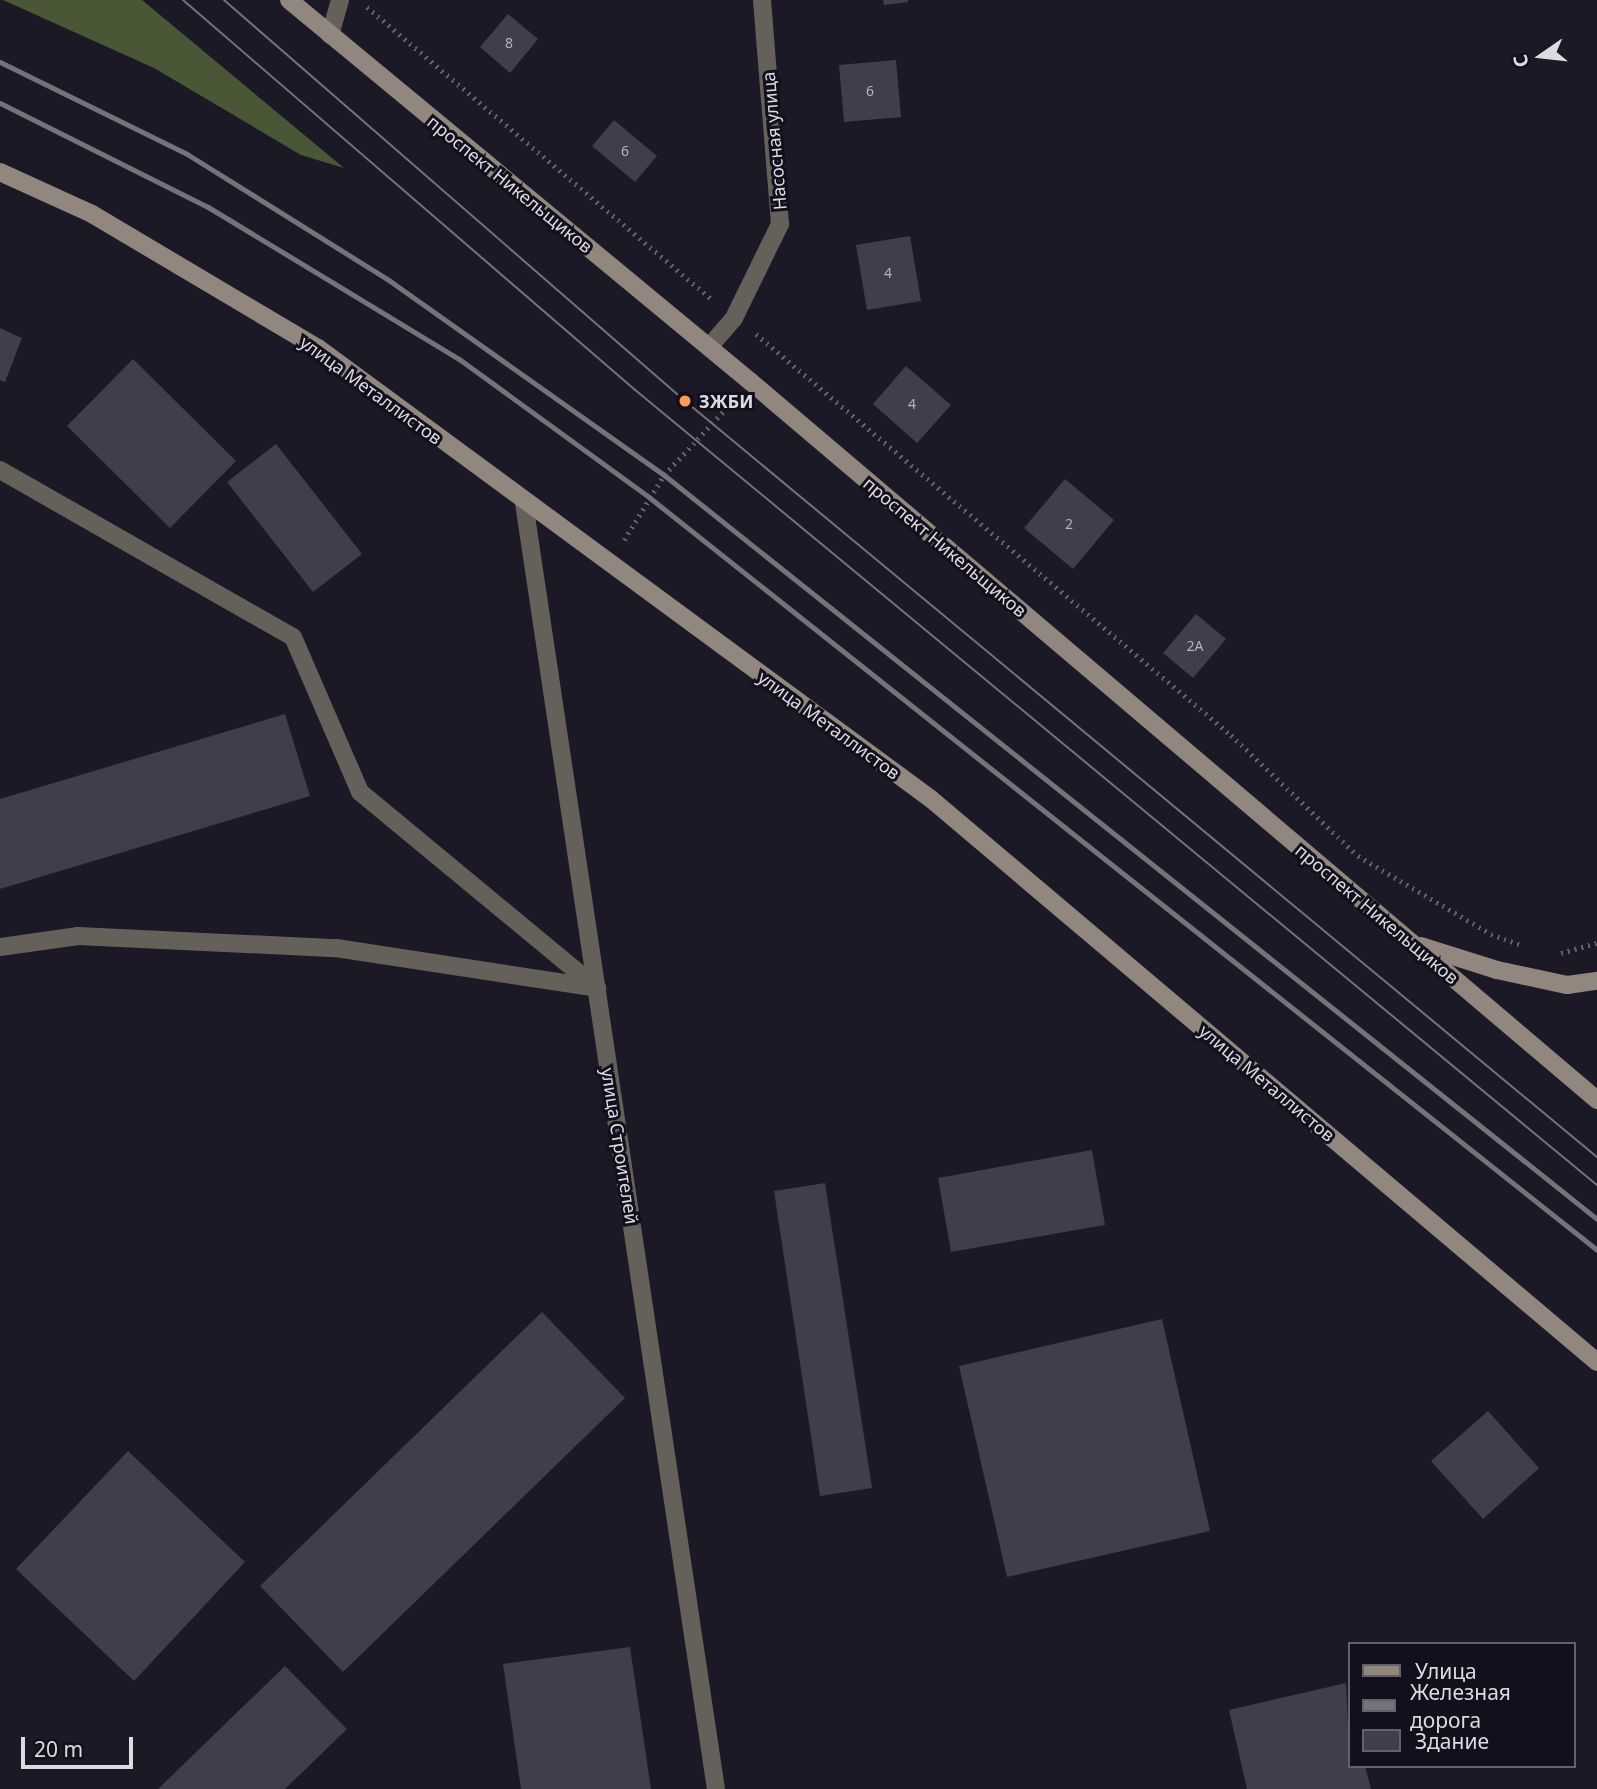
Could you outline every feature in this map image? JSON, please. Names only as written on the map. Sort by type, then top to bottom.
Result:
[{"type":"main road","name":"проспект Никельщиков","points":[[289,0],[751,382],[1597,1100]]},
{"type":"main road","name":"улица Металлистов","points":[[0,172],[92,214],[318,348],[524,503],[931,799],[1597,1362]]},
{"type":"main road","points":[[1411,943],[1497,970],[1567,985],[1597,981]]},
{"type":"main road","points":[[1564,1072],[1597,1086]]},
{"type":"street","points":[[330,35],[340,0]]},
{"type":"street","name":"Насосная улица","points":[[709,347],[734,318],[780,224],[762,0]]},
{"type":"street","points":[[0,470],[293,637],[360,792],[597,988]]},
{"type":"street","name":"улица Строителей","points":[[524,503],[716,1789]]},
{"type":"street","points":[[0,947],[78,936],[336,948],[597,988]]},
{"type":"path","points":[[358,0],[734,318],[777,350],[1231,735],[1358,856],[1491,933],[1528,947]]},
{"type":"path","points":[[609,565],[664,475],[751,382],[777,350]]},
{"type":"path","points":[[1553,956],[1597,943]]},
{"type":"green space","points":[[3,0],[142,0],[344,168],[301,155],[154,68]]},
{"type":"building","points":[[883,0],[908,0],[908,2],[884,5]]},
{"type":"building","points":[[508,14],[538,39],[510,73],[480,47]]},
{"type":"building","points":[[896,60],[901,117],[844,122],[839,65]]},
{"type":"building","points":[[614,120],[657,156],[635,182],[592,146]]},
{"type":"building","points":[[910,236],[921,301],[867,310],[856,245]]},
{"type":"building","points":[[0,328],[22,338],[5,382],[0,380]]},
{"type":"building","points":[[133,359],[236,461],[170,528],[67,426]]},
{"type":"building","points":[[906,366],[951,405],[917,443],[873,404]]},
{"type":"building","points":[[276,444],[362,554],[313,592],[227,482]]},
{"type":"building","points":[[1065,479],[1114,520],[1073,569],[1024,528]]},
{"type":"building","points":[[1196,614],[1226,639],[1193,678],[1163,653]]},
{"type":"building","points":[[285,714],[310,796],[0,889],[0,799]]},
{"type":"building","points":[[1092,1150],[1105,1225],[951,1252],[938,1178]]},
{"type":"building","points":[[825,1183],[872,1488],[820,1496],[774,1191]]},
{"type":"building","points":[[542,1312],[625,1398],[343,1672],[260,1586]]},
{"type":"building","points":[[1162,1319],[1210,1531],[1007,1577],[959,1366]]},
{"type":"building","points":[[1488,1411],[1539,1468],[1483,1519],[1431,1461]]},
{"type":"building","points":[[128,1451],[245,1562],[134,1681],[16,1569]]},
{"type":"building","points":[[630,1647],[651,1789],[521,1789],[503,1664]]},
{"type":"building","points":[[285,1666],[347,1729],[285,1789],[158,1789]]},
{"type":"building","points":[[1346,1683],[1348,1768],[1366,1768],[1371,1789],[1247,1789],[1229,1710]]},
{"type":"tram line","points":[[183,0],[634,389],[1597,1185]]},
{"type":"tram line","points":[[224,0],[685,401],[1597,1157]]},
{"type":"railway","points":[[0,62],[187,154],[390,281],[664,475],[1597,1219]]},
{"type":"railway","points":[[0,103],[208,207],[459,359],[650,498],[1597,1250]]},
{"type":"place","name":"ЗЖБИ","points":[[685,401]]}]
